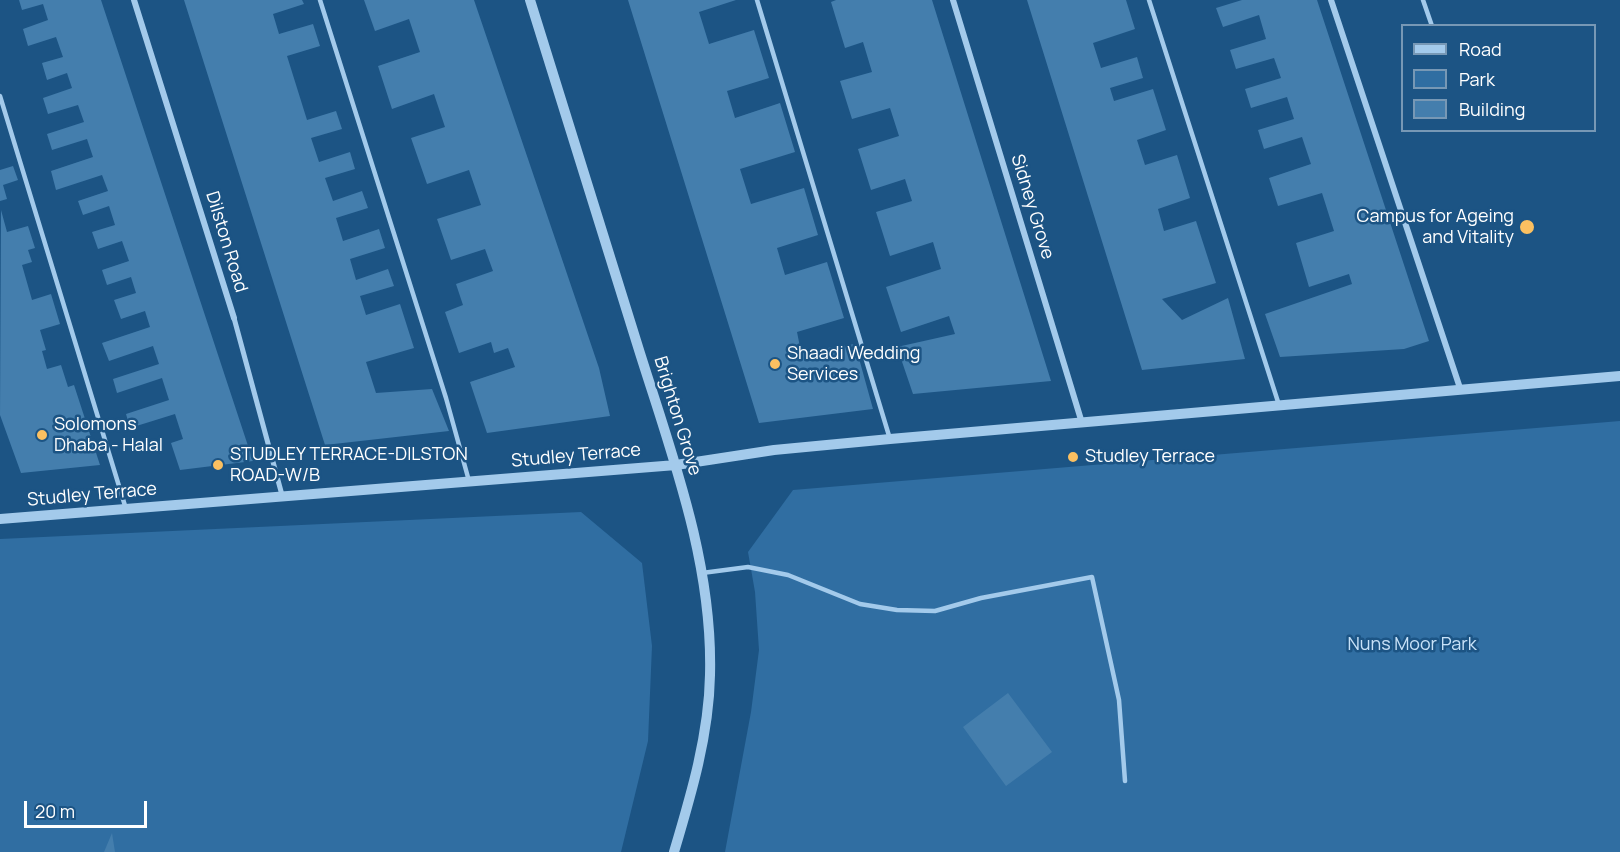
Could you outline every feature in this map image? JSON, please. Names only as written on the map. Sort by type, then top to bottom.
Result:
[{"type":"street","name":"Dilston Road","points":[[134,0],[234,318],[282,495]]},
{"type":"street","name":"Brighton Grove","points":[[530,0],[676,465],[702,573],[709,621],[711,677],[690,798],[674,852]]},
{"type":"street","name":"Sidney Grove","points":[[953,0],[1082,423]]},
{"type":"street","points":[[1331,0],[1461,391]]},
{"type":"street","name":"Studley Terrace","points":[[0,519],[676,465],[774,450],[890,439],[1620,376]]},
{"type":"lane","points":[[320,0],[470,481]]},
{"type":"lane","points":[[757,0],[890,439]]},
{"type":"lane","points":[[1149,0],[1279,405]]},
{"type":"lane","points":[[1423,0],[1430,24]]},
{"type":"lane","points":[[0,96],[126,509]]},
{"type":"lane","points":[[702,573],[748,567],[788,575],[860,604],[897,610],[934,611],[981,598],[1092,577],[1119,700],[1125,781]]},
{"type":"green space","name":"Nuns Moor Park","points":[[1620,421],[1620,852],[725,852],[751,712],[759,650],[755,592],[748,552],[793,490]]},
{"type":"green space","points":[[581,512],[642,563],[652,646],[648,741],[621,852],[0,852],[0,539]]},
{"type":"building","points":[[19,0],[101,0],[253,461],[180,470],[171,443],[183,439],[175,414],[130,428],[126,414],[169,400],[162,378],[117,393],[113,379],[159,364],[153,346],[109,361],[102,343],[150,327],[145,311],[121,319],[114,300],[136,293],[131,277],[107,285],[102,270],[129,261],[122,241],[98,249],[92,232],[115,225],[109,206],[83,215],[78,201],[108,191],[102,175],[56,190],[51,171],[93,157],[87,139],[52,150],[47,134],[84,122],[78,105],[48,114],[43,98],[72,88],[67,73],[47,80],[42,63],[63,57],[56,37],[28,46],[23,29],[48,20],[43,4],[22,10]]},
{"type":"building","points":[[184,0],[302,0],[304,4],[273,14],[279,34],[313,24],[320,46],[287,56],[307,120],[336,111],[342,129],[311,138],[319,162],[350,152],[355,169],[325,178],[333,201],[362,191],[368,208],[336,218],[343,241],[379,229],[385,248],[350,259],[356,280],[388,269],[394,286],[360,296],[366,315],[400,304],[414,348],[366,362],[376,393],[432,389],[449,431],[325,445]]},
{"type":"building","points":[[364,0],[474,0],[599,368],[610,416],[487,433],[470,382],[515,367],[508,348],[494,353],[491,342],[459,353],[445,312],[463,305],[456,284],[493,271],[485,249],[451,260],[437,219],[481,205],[469,170],[427,184],[411,138],[445,127],[434,94],[392,109],[378,66],[420,52],[409,19],[375,31]]},
{"type":"building","points":[[628,0],[736,0],[699,12],[709,44],[754,30],[769,78],[727,91],[735,118],[780,103],[795,152],[740,169],[751,204],[804,188],[818,235],[777,248],[785,275],[827,262],[844,318],[797,332],[801,352],[855,344],[873,409],[759,423]]},
{"type":"building","points":[[836,0],[932,0],[1051,381],[913,394],[897,347],[955,334],[949,316],[901,332],[886,287],[941,269],[933,242],[890,256],[876,212],[912,201],[905,179],[871,190],[858,149],[899,136],[890,108],[852,119],[840,81],[872,72],[863,42],[845,48],[831,2]]},
{"type":"building","points":[[1027,0],[1126,0],[1135,29],[1093,43],[1101,68],[1137,57],[1143,78],[1110,88],[1114,101],[1153,89],[1166,130],[1137,140],[1145,165],[1177,155],[1190,198],[1158,209],[1164,231],[1196,221],[1216,283],[1162,299],[1182,320],[1228,298],[1245,359],[1142,370]]},
{"type":"building","points":[[1242,0],[1317,0],[1429,341],[1404,349],[1280,357],[1265,314],[1352,284],[1349,274],[1309,287],[1296,243],[1334,231],[1322,193],[1278,206],[1269,178],[1311,164],[1302,137],[1264,149],[1258,130],[1294,119],[1287,97],[1251,108],[1245,89],[1281,78],[1274,58],[1236,69],[1230,50],[1266,39],[1259,15],[1223,27],[1216,8]]},
{"type":"building","points":[[13,166],[18,180],[3,185],[7,199],[0,201],[0,170]]},
{"type":"building","points":[[1,210],[7,232],[28,226],[35,248],[28,250],[32,262],[22,265],[32,300],[51,294],[60,324],[40,330],[46,350],[42,351],[47,369],[61,365],[68,387],[74,385],[100,465],[21,473],[0,415]]},
{"type":"building","points":[[1008,693],[1052,752],[1006,786],[963,727]]},
{"type":"building","points":[[112,833],[115,852],[104,852]]},
{"type":"place","name":"Campus for Ageing and Vitality","points":[[1527,227]]},
{"type":"place","name":"Shaadi Wedding Services","points":[[775,364]]},
{"type":"place","name":"Solomons Dhaba - Halal","points":[[42,435]]},
{"type":"place","name":"Studley Terrace","points":[[1073,457]]},
{"type":"place","name":"STUDLEY TERRACE-DILSTON ROAD-W/B","points":[[218,465]]}]
